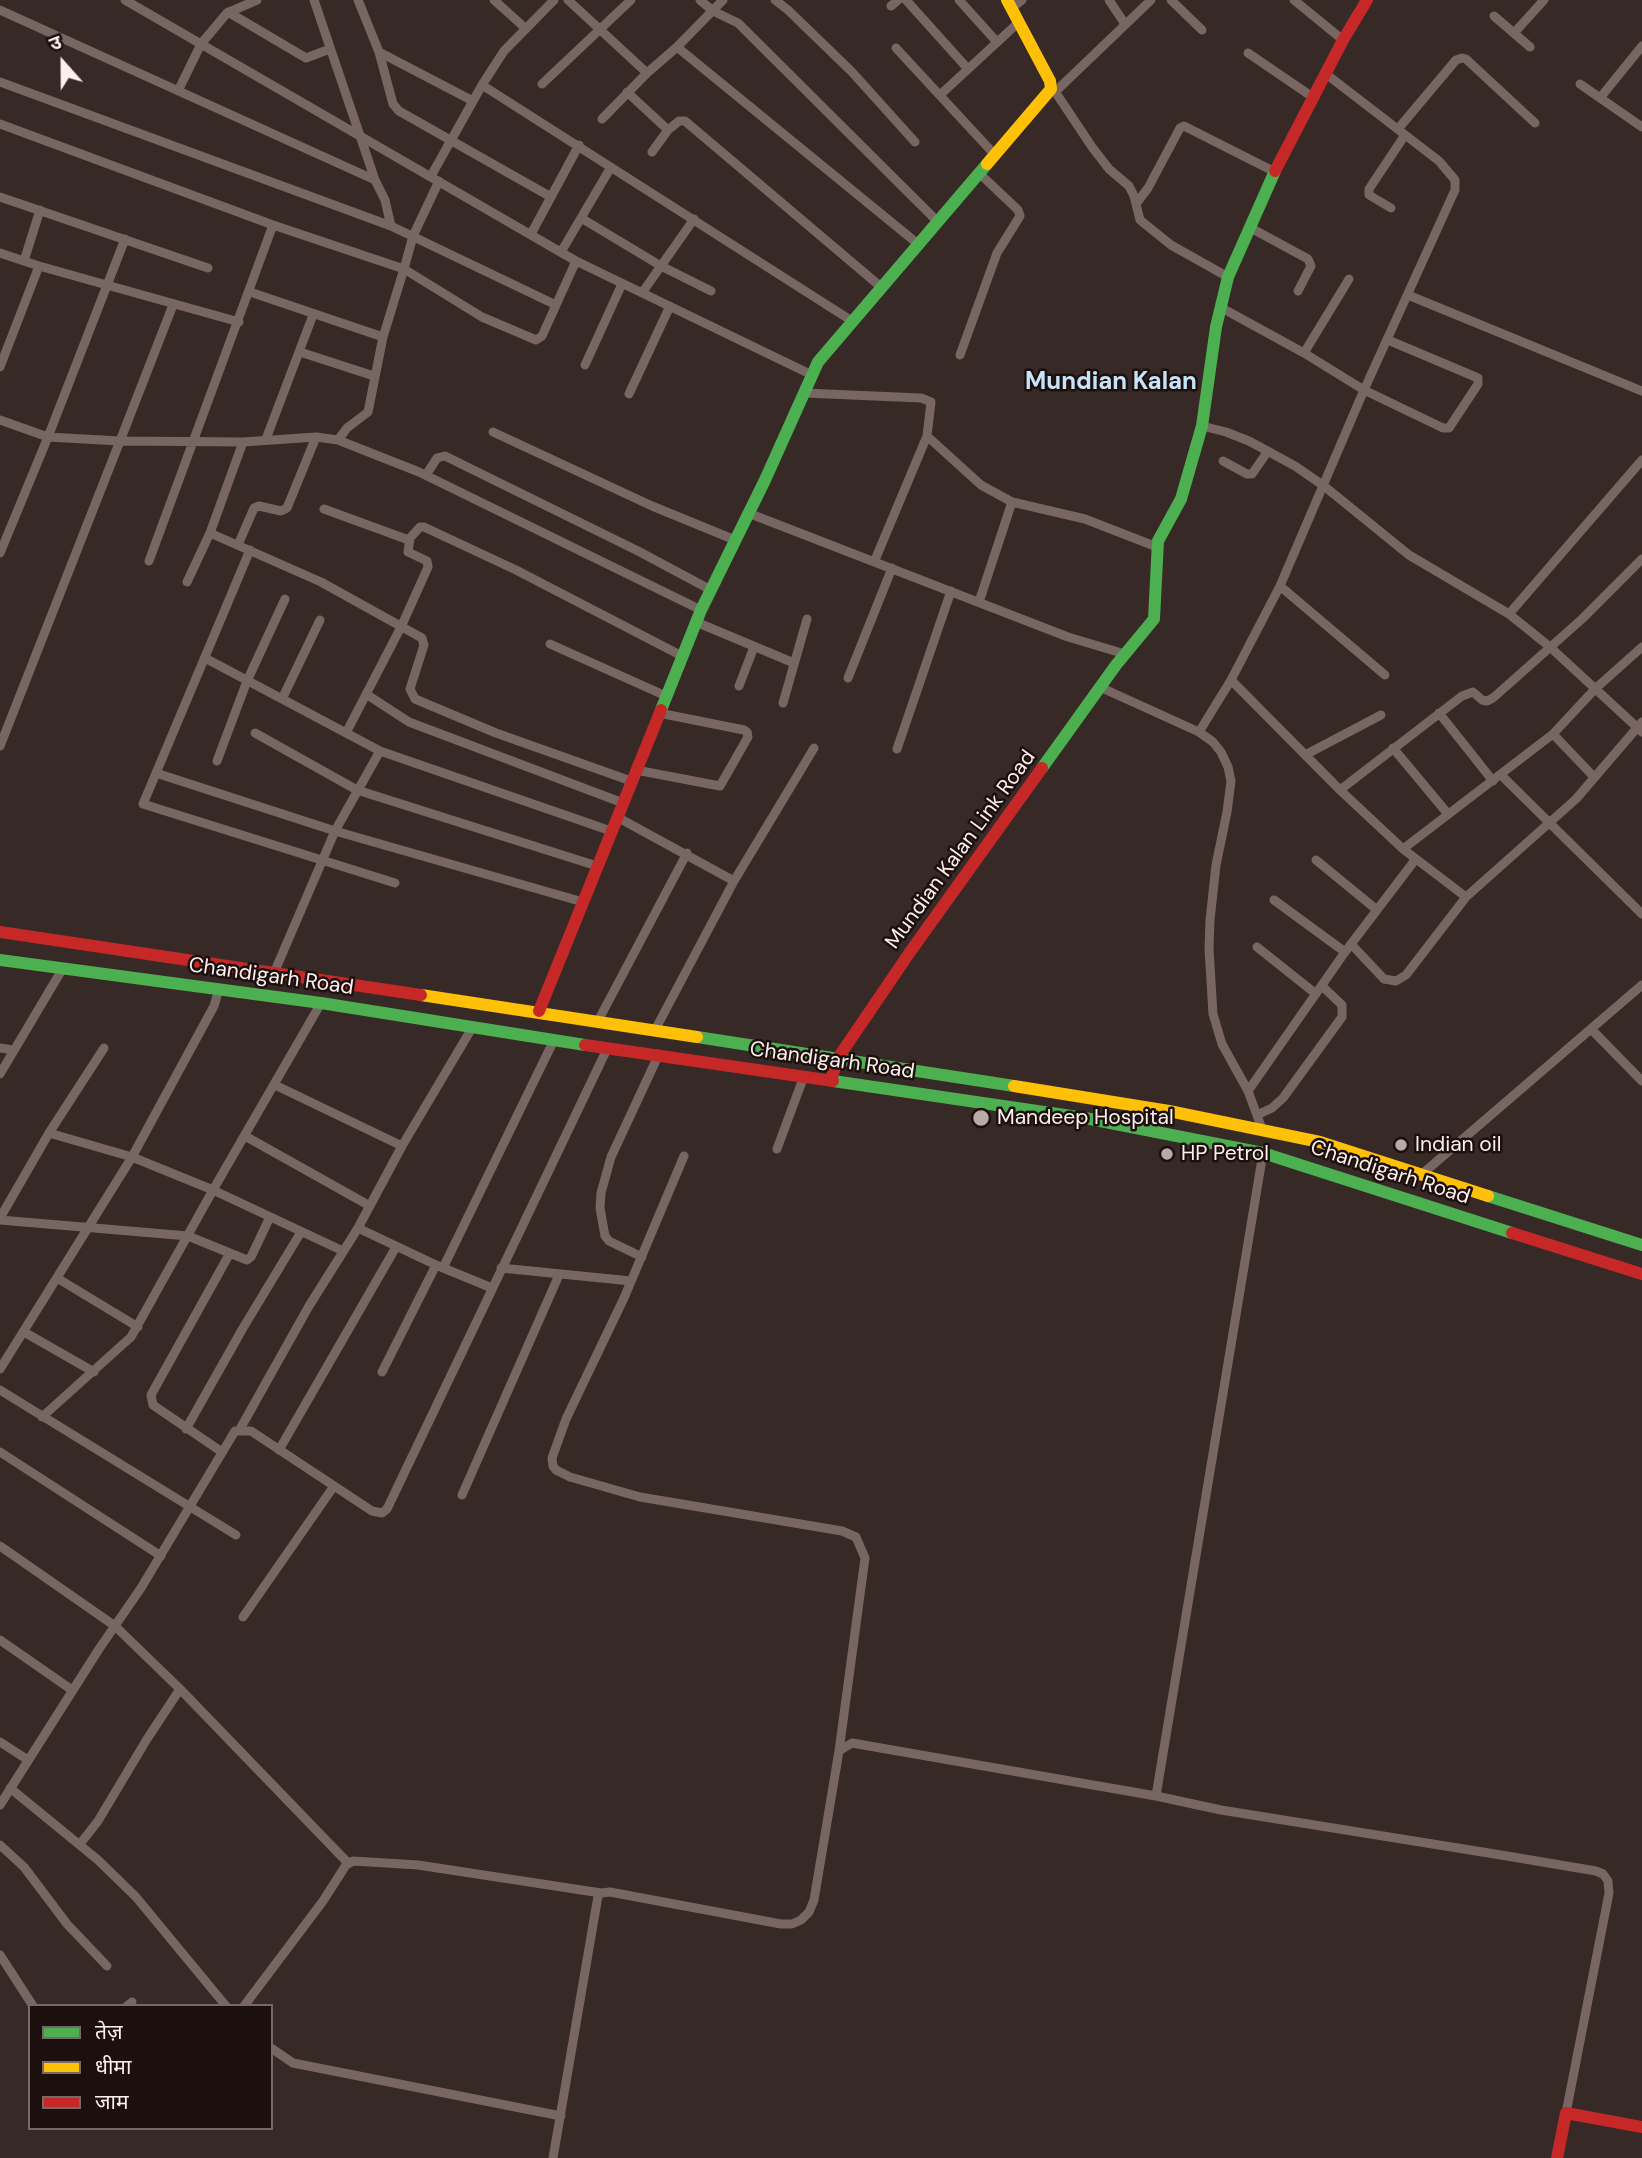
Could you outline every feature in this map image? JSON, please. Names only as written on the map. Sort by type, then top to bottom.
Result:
[{"type":"main road","points":[[1157,547],[1159,536],[1181,499],[1202,426],[1220,307],[1228,277],[1275,172],[1343,40],[1367,0]]},
{"type":"main road","points":[[539,1012],[699,616],[812,375],[826,351],[1053,89],[1019,22],[1014,3]]},
{"type":"main road","name":"Mundian Kalan Link Road","points":[[831,1080],[838,1058],[910,952],[1116,665],[1154,619],[1157,547]]},
{"type":"main road","name":"Chandigarh Road","points":[[0,932],[598,1021],[1169,1111],[1320,1142],[1642,1245]]},
{"type":"main road","name":"Chandigarh Road","points":[[0,960],[321,1003],[472,1028],[1085,1118],[1263,1153],[1642,1273]]},
{"type":"main road","points":[[1556,2158],[1566,2113],[1642,2127]]},
{"type":"street","points":[[125,0],[576,261],[812,375]]},
{"type":"street","points":[[178,91],[201,44],[228,12],[257,0]]},
{"type":"street","points":[[314,0],[375,180],[386,200],[391,226]]},
{"type":"street","points":[[358,0],[379,52],[394,106],[551,197]]},
{"type":"street","points":[[494,0],[525,28]]},
{"type":"street","points":[[338,440],[345,430],[368,412],[383,337],[414,236],[451,141],[504,51],[554,0]]},
{"type":"street","points":[[568,0],[647,74]]},
{"type":"street","points":[[542,85],[631,0]]},
{"type":"street","points":[[700,0],[713,12],[738,23],[937,221]]},
{"type":"street","points":[[602,119],[723,0]]},
{"type":"street","points":[[775,0],[852,72],[915,142]]},
{"type":"street","points":[[906,0],[968,69]]},
{"type":"street","points":[[959,0],[997,42]]},
{"type":"street","points":[[1109,0],[1125,24]]},
{"type":"street","points":[[1151,0],[1053,89],[1092,148],[1109,169],[1129,186],[1140,220],[1171,245],[1228,277]]},
{"type":"street","points":[[1171,0],[1202,30]]},
{"type":"street","points":[[1294,0],[1343,40]]},
{"type":"street","points":[[1514,33],[1544,0]]},
{"type":"street","points":[[0,10],[375,180]]},
{"type":"street","points":[[228,12],[306,58],[330,49]]},
{"type":"street","points":[[1494,16],[1530,47]]},
{"type":"street","points":[[940,95],[1019,22]]},
{"type":"street","points":[[1600,98],[1642,46]]},
{"type":"street","points":[[677,47],[918,244]]},
{"type":"street","points":[[896,48],[995,155]]},
{"type":"street","points":[[379,52],[473,101]]},
{"type":"street","points":[[1248,53],[1314,98]]},
{"type":"street","points":[[1391,208],[1369,195],[1369,189],[1402,132],[1457,60],[1466,59],[1535,123]]},
{"type":"street","points":[[1199,732],[1231,680],[1280,586],[1364,390],[1455,191],[1455,180],[1449,170],[1326,74]]},
{"type":"street","points":[[0,82],[391,226],[556,305]]},
{"type":"street","points":[[1580,84],[1642,127]]},
{"type":"street","points":[[482,85],[852,321]]},
{"type":"street","points":[[627,92],[668,130]]},
{"type":"street","points":[[652,152],[668,130],[679,121],[685,121],[881,287]]},
{"type":"street","points":[[0,124],[273,225],[404,269],[482,317],[534,340],[542,336],[576,261]]},
{"type":"street","points":[[1136,204],[1148,188],[1180,128],[1184,126],[1275,172]]},
{"type":"street","points":[[531,234],[579,145]]},
{"type":"street","points":[[561,252],[611,166]]},
{"type":"street","points":[[960,355],[998,253],[1020,216],[1018,210],[979,173]]},
{"type":"street","points":[[0,197],[208,268]]},
{"type":"street","points":[[24,261],[40,210]]},
{"type":"street","points":[[581,218],[661,267],[711,291]]},
{"type":"street","points":[[642,293],[694,219]]},
{"type":"street","points":[[149,561],[273,225]]},
{"type":"street","points":[[1249,227],[1308,259],[1311,266],[1298,291]]},
{"type":"street","points":[[0,553],[125,239]]},
{"type":"street","points":[[0,253],[239,322]]},
{"type":"street","points":[[0,367],[39,266]]},
{"type":"street","points":[[1304,353],[1349,279]]},
{"type":"street","points":[[585,365],[622,284]]},
{"type":"street","points":[[250,292],[383,337]]},
{"type":"street","points":[[1408,295],[1642,390]]},
{"type":"street","points":[[0,746],[173,304]]},
{"type":"street","points":[[629,394],[670,306]]},
{"type":"street","points":[[1220,307],[1364,390],[1443,428],[1452,425],[1478,384],[1476,376],[1388,340]]},
{"type":"street","points":[[266,439],[313,315]]},
{"type":"street","points":[[300,352],[374,376]]},
{"type":"street","points":[[804,393],[929,399],[932,403],[927,436],[875,560]]},
{"type":"street","points":[[0,420],[48,437],[192,442],[316,437],[338,440],[426,475],[754,647],[794,663]]},
{"type":"street","points":[[1202,426],[1226,432],[1268,451],[1324,486],[1409,555],[1509,614],[1640,727],[1550,824],[1465,897],[1406,975],[1396,981],[1384,979],[1348,948],[1274,900]]},
{"type":"street","points":[[493,432],[652,506],[735,540]]},
{"type":"street","points":[[927,436],[981,485],[1012,502],[1085,519],[1157,547]]},
{"type":"street","points":[[238,545],[254,508],[258,506],[281,511],[287,508],[316,437]]},
{"type":"street","points":[[187,582],[210,533],[243,442]]},
{"type":"street","points":[[1223,461],[1252,474],[1268,451]]},
{"type":"street","points":[[426,475],[437,458],[445,456],[639,551],[711,590]]},
{"type":"street","points":[[1509,614],[1642,460]]},
{"type":"street","points":[[979,601],[1012,502]]},
{"type":"street","points":[[324,509],[406,539],[410,538]]},
{"type":"street","points":[[748,513],[1068,637],[1125,654]]},
{"type":"street","points":[[346,733],[401,627],[429,565],[427,561],[408,552],[410,538],[419,527],[516,570],[682,656]]},
{"type":"street","points":[[210,533],[321,582],[422,638],[425,643],[410,689],[415,699],[496,733],[634,776],[720,786],[748,737],[747,732],[659,713]]},
{"type":"street","points":[[250,550],[142,801],[145,806],[395,883]]},
{"type":"street","points":[[1339,790],[1468,692],[1473,692],[1482,700],[1493,698],[1550,648],[1642,559]]},
{"type":"street","points":[[848,678],[892,568]]},
{"type":"street","points":[[1280,586],[1385,675]]},
{"type":"street","points":[[897,749],[951,591]]},
{"type":"street","points":[[217,761],[247,681],[285,599]]},
{"type":"street","points":[[783,703],[807,619]]},
{"type":"street","points":[[282,699],[320,620]]},
{"type":"street","points":[[550,643],[666,696]]},
{"type":"street","points":[[738,686],[754,647]]},
{"type":"street","points":[[1403,849],[1553,734],[1595,689],[1642,647]]},
{"type":"street","points":[[205,658],[380,751],[611,831]]},
{"type":"street","points":[[1231,680],[1339,790],[1415,860],[1465,897]]},
{"type":"street","points":[[1102,688],[1199,732],[1218,747],[1230,774],[1227,812],[1216,865],[1210,920],[1210,993],[1222,1044],[1248,1091],[1262,1129]]},
{"type":"street","points":[[366,694],[409,722],[623,803]]},
{"type":"street","points":[[1439,713],[1497,778],[1550,824],[1642,914]]},
{"type":"street","points":[[1305,755],[1381,715]]},
{"type":"street","points":[[255,733],[357,790],[597,866]]},
{"type":"street","points":[[1553,734],[1594,777]]},
{"type":"street","points":[[655,1030],[734,881],[814,748]]},
{"type":"street","points":[[1393,748],[1448,814]]},
{"type":"street","points":[[274,972],[335,831],[380,751]]},
{"type":"street","points":[[156,773],[335,831],[583,902]]},
{"type":"street","points":[[617,817],[734,881]]},
{"type":"street","points":[[598,1021],[687,853]]},
{"type":"street","points":[[1316,860],[1377,910]]},
{"type":"street","points":[[1248,1091],[1348,948],[1415,860]]},
{"type":"street","points":[[1257,947],[1342,1005],[1342,1017],[1283,1098],[1272,1108],[1257,1115]]},
{"type":"street","points":[[0,1074],[63,968]]},
{"type":"street","points":[[1421,1175],[1642,985]]},
{"type":"street","points":[[0,1369],[132,1157],[214,1006],[219,989]]},
{"type":"street","points":[[42,1417],[127,1343],[321,1003]]},
{"type":"street","points":[[0,1805],[161,1556],[232,1434],[240,1429],[472,1028]]},
{"type":"street","points":[[1591,1029],[1642,1081]]},
{"type":"street","points":[[382,1371],[439,1267],[554,1040]]},
{"type":"street","points":[[240,1429],[251,1431],[372,1511],[382,1513],[387,1509],[460,1361],[492,1287],[608,1046]]},
{"type":"street","points":[[0,1048],[13,1050]]},
{"type":"street","points":[[104,1048],[49,1133],[0,1219],[188,1236],[248,1260],[270,1217]]},
{"type":"street","points":[[642,1257],[609,1241],[605,1236],[600,1208],[601,1193],[611,1157],[659,1054]]},
{"type":"street","points":[[776,1149],[804,1076]]},
{"type":"street","points":[[275,1085],[402,1146]]},
{"type":"street","points":[[49,1133],[132,1157],[213,1190],[343,1251]]},
{"type":"street","points":[[245,1136],[370,1206]]},
{"type":"street","points":[[1156,1796],[1263,1153]]},
{"type":"street","points":[[246,2004],[323,1901],[348,1863],[360,1860],[418,1865],[601,1893],[610,1892],[781,1924],[792,1924],[809,1912],[814,1900],[839,1751],[865,1558],[856,1537],[842,1531],[640,1497],[570,1478],[556,1470],[553,1465],[552,1458],[566,1419],[642,1257],[684,1156]]},
{"type":"street","points":[[358,1228],[439,1267],[492,1287]]},
{"type":"street","points":[[186,1429],[301,1232]]},
{"type":"street","points":[[279,1450],[396,1247]]},
{"type":"street","points":[[222,1452],[153,1405],[150,1395],[230,1254]]},
{"type":"street","points":[[501,1268],[631,1281]]},
{"type":"street","points":[[462,1494],[559,1275]]},
{"type":"street","points":[[57,1278],[138,1326]]},
{"type":"street","points":[[24,1332],[94,1372]]},
{"type":"street","points":[[0,1390],[236,1535]]},
{"type":"street","points":[[0,1452],[161,1556]]},
{"type":"street","points":[[243,1617],[334,1486]]},
{"type":"street","points":[[0,1546],[115,1626],[180,1689],[348,1863]]},
{"type":"street","points":[[0,1640],[72,1690]]},
{"type":"street","points":[[80,1844],[98,1821],[180,1689]]},
{"type":"street","points":[[0,1742],[28,1760]]},
{"type":"street","points":[[839,1751],[852,1743],[861,1743],[1221,1810],[1603,1874],[1608,1881],[1609,1893],[1566,2113]]},
{"type":"street","points":[[10,1788],[80,1844],[145,1907],[224,2004]]},
{"type":"street","points":[[0,1844],[24,1867],[67,1924],[107,1966]]},
{"type":"street","points":[[553,2158],[583,1997],[596,1903],[601,1893]]},
{"type":"street","points":[[0,1955],[32,2004]]},
{"type":"street","points":[[273,2049],[293,2063],[561,2116]]},
{"type":"traffic: fast","points":[[661,710],[701,610],[765,480],[818,362],[987,164]]},
{"type":"traffic: fast","points":[[1042,768],[1116,665],[1154,619],[1158,541],[1181,499],[1202,426],[1216,327],[1228,277],[1275,171]]},
{"type":"traffic: fast","points":[[0,960],[321,1003],[585,1045]]},
{"type":"traffic: fast","points":[[697,1037],[1014,1086]]},
{"type":"traffic: fast","points":[[833,1081],[1085,1118],[1263,1153],[1512,1233]]},
{"type":"traffic: fast","points":[[1488,1196],[1642,1245]]},
{"type":"traffic: slow","points":[[987,164],[1051,89],[1050,81],[1007,0]]},
{"type":"traffic: slow","points":[[421,995],[697,1037]]},
{"type":"traffic: slow","points":[[1014,1086],[1169,1111],[1320,1142],[1488,1196]]},
{"type":"traffic: jam","points":[[1275,171],[1343,40],[1367,0]]},
{"type":"traffic: jam","points":[[539,1011],[661,710]]},
{"type":"traffic: jam","points":[[831,1080],[838,1058],[1042,768]]},
{"type":"traffic: jam","points":[[0,932],[421,995]]},
{"type":"traffic: jam","points":[[585,1045],[833,1081]]},
{"type":"traffic: jam","points":[[1512,1233],[1642,1274]]},
{"type":"traffic: jam","points":[[1557,2158],[1566,2113],[1642,2127]]},
{"type":"place","name":"Mandeep Hospital","points":[[981,1118]]},
{"type":"place","name":"Indian oil","points":[[1401,1145]]},
{"type":"place","name":"HP Petrol","points":[[1167,1154]]},
{"type":"district","name":"Mundian Kalan","points":[[1111,383]]}]
